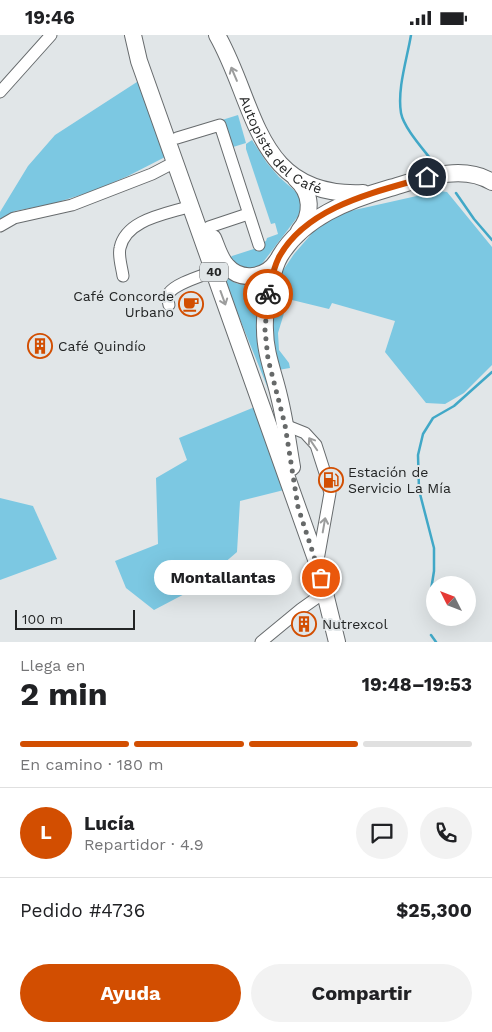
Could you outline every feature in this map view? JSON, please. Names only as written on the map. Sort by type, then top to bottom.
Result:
[{"type":"highway","name":"Autopista del Café","points":[[217,35],[266,145],[292,177],[312,186],[332,191],[375,192]]},
{"type":"highway","name":"Autopista del Café","points":[[133,36],[139,61],[318,565],[337,642]]},
{"type":"highway","points":[[133,36],[147,59],[209,227],[225,265],[238,275],[259,275],[268,271],[280,257]]},
{"type":"highway","name":"40","points":[[375,192],[427,177],[452,174],[480,176],[492,182]]},
{"type":"highway","points":[[292,177],[301,184],[307,193],[309,204],[304,226],[296,234]]},
{"type":"highway","name":"Autopista del Café","points":[[298,507],[285,425],[268,359],[265,330],[266,304],[272,274],[280,257],[296,234],[347,202],[375,192]]},
{"type":"street","points":[[0,92],[51,35]]},
{"type":"street","points":[[177,138],[220,125],[259,245]]},
{"type":"street","points":[[0,226],[14,218],[72,205],[175,162]]},
{"type":"street","points":[[123,276],[119,250],[126,235],[133,228],[148,220],[191,206]]},
{"type":"street","points":[[209,227],[248,214]]},
{"type":"street","points":[[169,305],[168,297],[170,292],[178,286],[214,271]]},
{"type":"street","points":[[285,425],[305,433],[316,445],[330,493],[318,565]]},
{"type":"street","points":[[261,642],[325,592]]},
{"type":"shaded area","points":[[140,80],[169,155],[93,191],[52,204],[15,211],[0,219],[0,212],[28,166],[55,135]]},
{"type":"shaded area","points":[[238,115],[246,143],[230,148],[222,120]]},
{"type":"shaded area","points":[[252,140],[279,177],[302,197],[301,212],[296,219],[261,265],[248,270],[227,261],[232,256],[263,246],[262,243],[267,238],[278,234],[275,223],[271,224],[246,149],[246,144]]},
{"type":"shaded area","points":[[439,191],[447,192],[492,247],[492,365],[464,393],[445,404],[426,403],[385,352],[395,321],[332,303],[329,309],[292,300],[285,310],[278,333],[279,350],[289,363],[290,368],[278,370],[270,330],[280,275],[294,254],[314,231],[341,213]]},
{"type":"shaded area","points":[[224,274],[234,282],[244,285],[261,281],[266,277],[275,406],[222,275]]},
{"type":"shaded area","points":[[257,406],[288,489],[240,501],[237,552],[194,589],[154,610],[126,588],[115,561],[158,544],[156,478],[187,460],[179,438]]},
{"type":"shaded area","points":[[0,498],[33,506],[57,559],[0,580]]},
{"type":"waterway","points":[[411,35],[401,84],[401,113],[406,126],[436,166]]},
{"type":"waterway","points":[[456,193],[474,219],[492,240]]},
{"type":"waterway","points":[[433,576],[434,548],[419,490],[418,455],[423,434],[433,418],[454,406],[492,372]]},
{"type":"waterway","points":[[431,635],[436,642]]},
{"type":"way so far","points":[[268,294],[265,330],[268,359],[285,425],[298,507],[321,578]]},
{"type":"place","name":"Café Concorde Urbano","points":[[191,304]]},
{"type":"place","name":"Café Quindío","points":[[40,346]]},
{"type":"place","name":"Estación de Servicio La Mía","points":[[331,480]]},
{"type":"place","name":"Montallantas","points":[[321,578]]},
{"type":"place","name":"Nutrexcol","points":[[304,624]]},
{"type":"route","points":[[268,294],[272,274],[280,257],[296,234],[320,216],[347,202],[427,177]]}]
